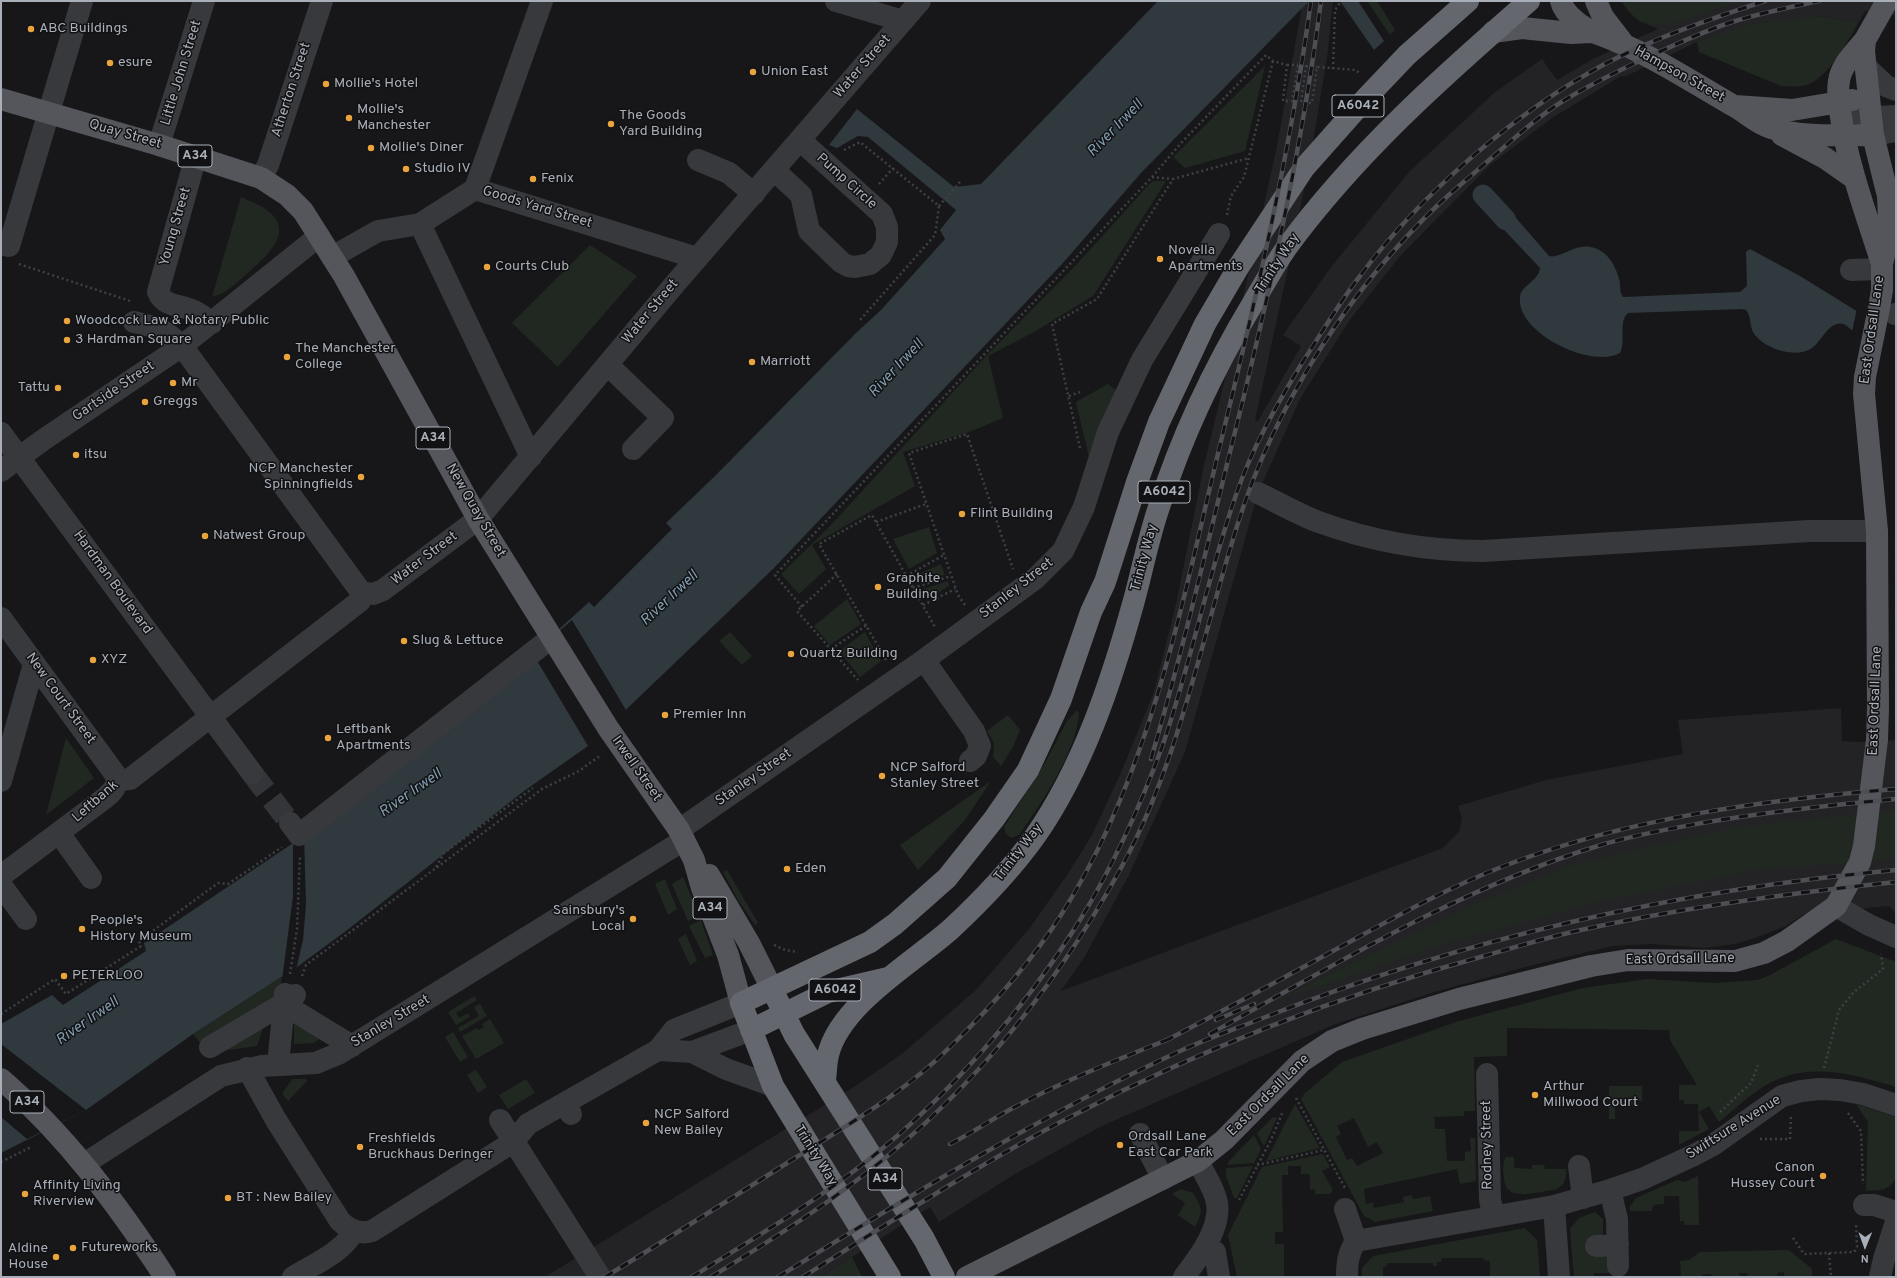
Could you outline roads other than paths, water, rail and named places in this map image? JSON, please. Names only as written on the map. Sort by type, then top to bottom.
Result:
[{"type":"highway","name":"Trinity Way","points":[[890,1277],[773,1086],[741,1003],[870,942],[895,924],[947,878],[974,846],[1010,798],[1031,764],[1061,699],[1104,582],[1137,482],[1157,430],[1205,324],[1239,266],[1304,168],[1406,55],[1468,1]]},
{"type":"highway","name":"Trinity Way","points":[[751,1030],[828,992],[890,977],[950,930],[1000,879],[1035,837],[1054,806],[1077,761],[1100,704],[1133,603],[1158,509],[1184,437],[1228,346],[1286,248],[1361,158],[1392,124],[1452,68],[1529,1]]},
{"type":"highway","points":[[825,1081],[828,1053],[841,1026],[852,1013],[890,977]]},
{"type":"highway","name":"A34","points":[[772,989],[794,1034],[924,1239],[944,1277]]},
{"type":"main road","name":"Hampson Street","points":[[1561,1],[1562,5],[1577,22],[1591,32],[1623,43],[1735,106],[1758,124],[1771,128],[1807,134],[1843,135],[1871,117]]},
{"type":"main road","name":"Hampson Street","points":[[1596,1],[1603,17],[1623,43]]},
{"type":"main road","name":"East Ordsall Lane","points":[[1882,266],[1843,135],[1839,102],[1839,80],[1848,59],[1865,40],[1887,1]]},
{"type":"main road","points":[[1493,32],[1522,28],[1571,33],[1591,32]]},
{"type":"main road","name":"East Ordsall Lane","points":[[967,1277],[1198,1161],[1224,1140],[1302,1060],[1316,1050],[1338,1039],[1459,999],[1591,966],[1628,960],[1735,961],[1764,953],[1787,941],[1836,906],[1850,884],[1862,857],[1877,740],[1877,531],[1865,402],[1865,377],[1889,315],[1882,290],[1882,266],[1888,237],[1889,207],[1871,117],[1865,40]]},
{"type":"main road","name":"Quay Street","points":[[1,99],[196,156],[262,178],[288,195],[303,211],[319,236]]},
{"type":"main road","name":"Hampson Street","points":[[1735,106],[1792,110],[1839,102],[1871,117]]},
{"type":"main road","points":[[1771,128],[1825,158],[1855,179]]},
{"type":"main road","name":"New Quay Street","points":[[319,236],[478,519],[577,679]]},
{"type":"main road","name":"Irwell Street","points":[[577,679],[608,728],[681,835],[694,860],[702,888],[728,955],[741,1003]]},
{"type":"main road","name":"Irwell Street","points":[[694,860],[707,872],[749,943],[772,989]]},
{"type":"main road","name":"A34","points":[[1,1079],[23,1098],[84,1164],[110,1197],[165,1277]]},
{"type":"street","points":[[5,245],[49,113],[82,1]]},
{"type":"street","name":"Little John Street","points":[[159,145],[204,1]]},
{"type":"street","name":"Atherton Street","points":[[262,178],[268,165],[322,1]]},
{"type":"street","name":"Goods Yard Street","points":[[542,1],[475,189],[697,258]]},
{"type":"street","points":[[836,1],[912,10]]},
{"type":"street","name":"Water Street","points":[[361,592],[373,594],[380,592],[478,519],[697,258],[912,10]]},
{"type":"street","points":[[1866,67],[1886,86],[1896,90]]},
{"type":"street","points":[[1871,117],[1896,94]]},
{"type":"street","points":[[1871,117],[1896,116]]},
{"type":"street","points":[[1871,117],[1896,131]]},
{"type":"street","name":"Pump Circle","points":[[774,170],[801,195],[809,231],[841,262],[848,266],[863,266],[876,261],[881,255],[887,242],[887,226],[882,214],[800,140]]},
{"type":"street","name":"Young Street","points":[[160,291],[196,156]]},
{"type":"street","points":[[698,160],[730,173],[754,194]]},
{"type":"street","points":[[1889,207],[1896,175]]},
{"type":"street","points":[[332,257],[378,230],[420,224],[475,189]]},
{"type":"street","points":[[420,224],[531,457]]},
{"type":"street","name":"Stanley Street","points":[[84,1164],[221,1076],[247,1068],[278,1064],[316,1063],[340,1053],[352,1046],[681,835],[1036,578],[1063,551],[1084,507],[1108,432],[1142,360],[1219,234]]},
{"type":"street","name":"Gartside Street","points":[[1,471],[12,446],[182,346],[319,236]]},
{"type":"street","points":[[1851,270],[1882,266]]},
{"type":"street","points":[[160,291],[190,294]]},
{"type":"street","points":[[160,291],[166,302],[195,311],[212,323]]},
{"type":"street","points":[[134,322],[159,328],[171,335],[182,346],[361,592]]},
{"type":"street","points":[[608,365],[662,418],[633,449]]},
{"type":"street","name":"Hardman Boulevard","points":[[12,446],[211,716]]},
{"type":"street","points":[[1258,493],[1316,520],[1348,531],[1416,548],[1446,551],[1483,551],[1809,531],[1877,531]]},
{"type":"street","name":"Leftbank","points":[[1,876],[108,795],[116,787],[117,781],[130,779],[360,601],[361,592]]},
{"type":"street","name":"New Court Street","points":[[1,618],[115,774],[117,781]]},
{"type":"street","points":[[294,829],[551,638]]},
{"type":"street","points":[[924,660],[974,731],[980,746],[976,756],[970,761]]},
{"type":"street","points":[[1,781],[34,664]]},
{"type":"street","points":[[211,716],[252,773]]},
{"type":"street","points":[[59,833],[91,878]]},
{"type":"street","points":[[1,885],[26,919]]},
{"type":"street","points":[[1836,906],[1869,925],[1888,944]]},
{"type":"street","points":[[288,997],[352,1046]]},
{"type":"street","points":[[210,1047],[288,997]]},
{"type":"street","points":[[278,1064],[288,997]]},
{"type":"street","points":[[247,1068],[276,1120],[340,1221],[354,1232],[361,1233],[372,1231],[513,1142],[528,1124],[567,1109],[658,1050],[674,1030],[741,1003]]},
{"type":"street","points":[[658,1050],[692,1052],[751,1030]]},
{"type":"street","points":[[692,1052],[726,1070],[773,1086]]},
{"type":"street","name":"Rodney Street","points":[[1487,1074],[1490,1199],[1493,1216]]},
{"type":"street","name":"Swiftsure Avenue","points":[[1554,1206],[1642,1179],[1694,1155],[1713,1145],[1768,1105],[1788,1094],[1819,1089],[1840,1090],[1863,1094],[1896,1105]]},
{"type":"street","points":[[500,1120],[600,1277]]},
{"type":"street","points":[[1140,1134],[1163,1179]]},
{"type":"street","points":[[1184,1277],[1208,1240],[1218,1217],[1217,1202],[1198,1161]]},
{"type":"street","points":[[1579,1166],[1583,1198]]},
{"type":"street","points":[[1596,1246],[1618,1256],[1617,1219],[1610,1190]]},
{"type":"street","points":[[1345,1199],[1356,1242]]},
{"type":"street","points":[[1861,1202],[1896,1212]]},
{"type":"street","points":[[1347,1277],[1347,1262],[1350,1249],[1356,1242],[1554,1206],[1559,1277]]},
{"type":"street","points":[[1880,1277],[1896,1222]]},
{"type":"street","points":[[293,1277],[338,1250],[348,1242],[354,1232]]},
{"type":"street","points":[[1215,1252],[1219,1277]]},
{"type":"water","name":"River Irwell","points":[[1158,1],[1309,1],[1141,173],[1063,263],[774,568],[588,746],[524,791],[346,931],[297,967],[193,1034],[86,1110],[1,1153],[1,1024],[52,995],[63,1005],[146,951],[144,943],[335,815],[537,649],[589,602],[594,607],[672,529],[666,523],[716,475],[856,333],[881,310],[945,239],[940,230],[956,210],[868,137],[858,136],[837,148],[829,145],[857,109],[954,187],[981,184]]},
{"type":"water","points":[[1340,1],[1358,1],[1384,41],[1374,50]]},
{"type":"water","points":[[1491,189],[1549,256],[1558,255],[1573,249],[1584,247],[1596,248],[1606,255],[1614,265],[1619,277],[1623,297],[1740,292],[1747,286],[1746,252],[1750,249],[1800,276],[1863,315],[1896,364],[1844,324],[1834,325],[1830,328],[1812,348],[1798,353],[1782,351],[1766,344],[1755,335],[1748,313],[1746,310],[1742,309],[1628,313],[1623,321],[1622,348],[1620,353],[1607,357],[1592,356],[1575,352],[1542,335],[1530,323],[1522,310],[1520,297],[1521,293],[1523,289],[1537,276],[1540,268],[1477,201],[1486,199]]},
{"type":"waterway","points":[[1483,195],[1506,220]]},
{"type":"tunnel","points":[[252,773],[290,823]]},
{"type":"railway","points":[[605,1277],[877,1106],[935,1062],[982,1015],[1024,967],[1061,915],[1093,860],[1120,802],[1142,742],[1162,681],[1194,557],[1273,218],[1294,110],[1311,1]]},
{"type":"railway","points":[[1151,759],[1191,610],[1269,289],[1293,175],[1313,59],[1321,1]]},
{"type":"railway","points":[[692,1277],[825,1192],[867,1161],[897,1136],[956,1080],[984,1050],[1035,986],[1058,953],[1080,920],[1104,879],[1125,836],[1154,769],[1182,684],[1216,558],[1236,495],[1249,461],[1274,411],[1302,363],[1352,286],[1384,246],[1440,186],[1471,158],[1503,131],[1569,85],[1603,65],[1642,46],[1703,22],[1765,1]]},
{"type":"railway","points":[[711,1277],[829,1201],[888,1156],[928,1121],[966,1083],[1001,1044],[1034,1003],[1065,959],[1121,868],[1159,785],[1188,698],[1238,523],[1254,479],[1273,435],[1294,392],[1346,310],[1407,236],[1445,199],[1521,133],[1541,116],[1563,101],[1595,83],[1680,42],[1711,29],[1754,16],[1819,1]]},
{"type":"railway","points":[[1165,1041],[1438,895],[1504,866],[1551,849],[1648,823],[1697,814],[1796,799],[1896,789]]},
{"type":"railway","points":[[1210,1034],[1401,929],[1499,882],[1549,862],[1613,841],[1690,825],[1774,812],[1896,799]]},
{"type":"railway","points":[[778,1277],[975,1158],[1075,1103],[1189,1047],[1339,989],[1495,941],[1574,922],[1734,890],[1896,870]]},
{"type":"railway","points":[[803,1277],[969,1173],[1037,1134],[1121,1091],[1172,1068],[1222,1046],[1325,1006],[1431,971],[1532,942],[1581,930],[1659,914],[1698,908],[1817,891],[1896,882]]},
{"type":"railway","points":[[1216,1020],[1254,1004]]},
{"type":"railway","points":[[950,1144],[1032,1098],[1090,1071],[1169,1039]]},
{"type":"place","name":"ABC Buildings","points":[[31,29]]},
{"type":"place","name":"esure","points":[[110,63]]},
{"type":"place","name":"Union East","points":[[753,72]]},
{"type":"place","name":"Mollie's Hotel","points":[[326,84]]},
{"type":"place","name":"Mollie's Manchester","points":[[349,118]]},
{"type":"place","name":"The Goods Yard Building","points":[[611,124]]},
{"type":"place","name":"Mollie's Diner","points":[[371,148]]},
{"type":"place","name":"Studio IV","points":[[406,169]]},
{"type":"place","name":"Fenix","points":[[533,179]]},
{"type":"place","name":"Novella Apartments","points":[[1160,259]]},
{"type":"place","name":"Courts Club","points":[[487,267]]},
{"type":"place","name":"Woodcock Law & Notary Public","points":[[67,321]]},
{"type":"place","name":"3 Hardman Square","points":[[67,340]]},
{"type":"place","name":"The Manchester College","points":[[287,357]]},
{"type":"place","name":"Marriott","points":[[752,362]]},
{"type":"place","name":"Mr","points":[[173,383]]},
{"type":"place","name":"Tattu","points":[[58,388]]},
{"type":"place","name":"Greggs","points":[[145,402]]},
{"type":"place","name":"itsu","points":[[76,455]]},
{"type":"place","name":"NCP Manchester Spinningfields","points":[[361,477]]},
{"type":"place","name":"Flint Building","points":[[962,514]]},
{"type":"place","name":"Natwest Group","points":[[205,536]]},
{"type":"place","name":"Graphite Building","points":[[878,587]]},
{"type":"place","name":"Slug & Lettuce","points":[[404,641]]},
{"type":"place","name":"Quartz Building","points":[[791,654]]},
{"type":"place","name":"XYZ","points":[[93,660]]},
{"type":"place","name":"Premier Inn","points":[[665,715]]},
{"type":"place","name":"Leftbank Apartments","points":[[328,738]]},
{"type":"place","name":"NCP Salford Stanley Street","points":[[882,776]]},
{"type":"place","name":"Eden","points":[[787,869]]},
{"type":"place","name":"Sainsbury's Local","points":[[633,919]]},
{"type":"place","name":"People's History Museum","points":[[82,929]]},
{"type":"place","name":"PETERLOO","points":[[64,976]]},
{"type":"place","name":"Arthur Millwood Court","points":[[1535,1095]]},
{"type":"place","name":"NCP Salford New Bailey","points":[[646,1123]]},
{"type":"place","name":"Ordsall Lane East Car Park","points":[[1120,1145]]},
{"type":"place","name":"Freshfields Bruckhaus Deringer","points":[[360,1147]]},
{"type":"place","name":"Canon Hussey Court","points":[[1823,1176]]},
{"type":"place","name":"Affinity Living Riverview","points":[[25,1194]]},
{"type":"place","name":"BT : New Bailey","points":[[228,1198]]},
{"type":"place","name":"Futureworks","points":[[73,1248]]},
{"type":"place","name":"Aldine House","points":[[56,1257]]}]
